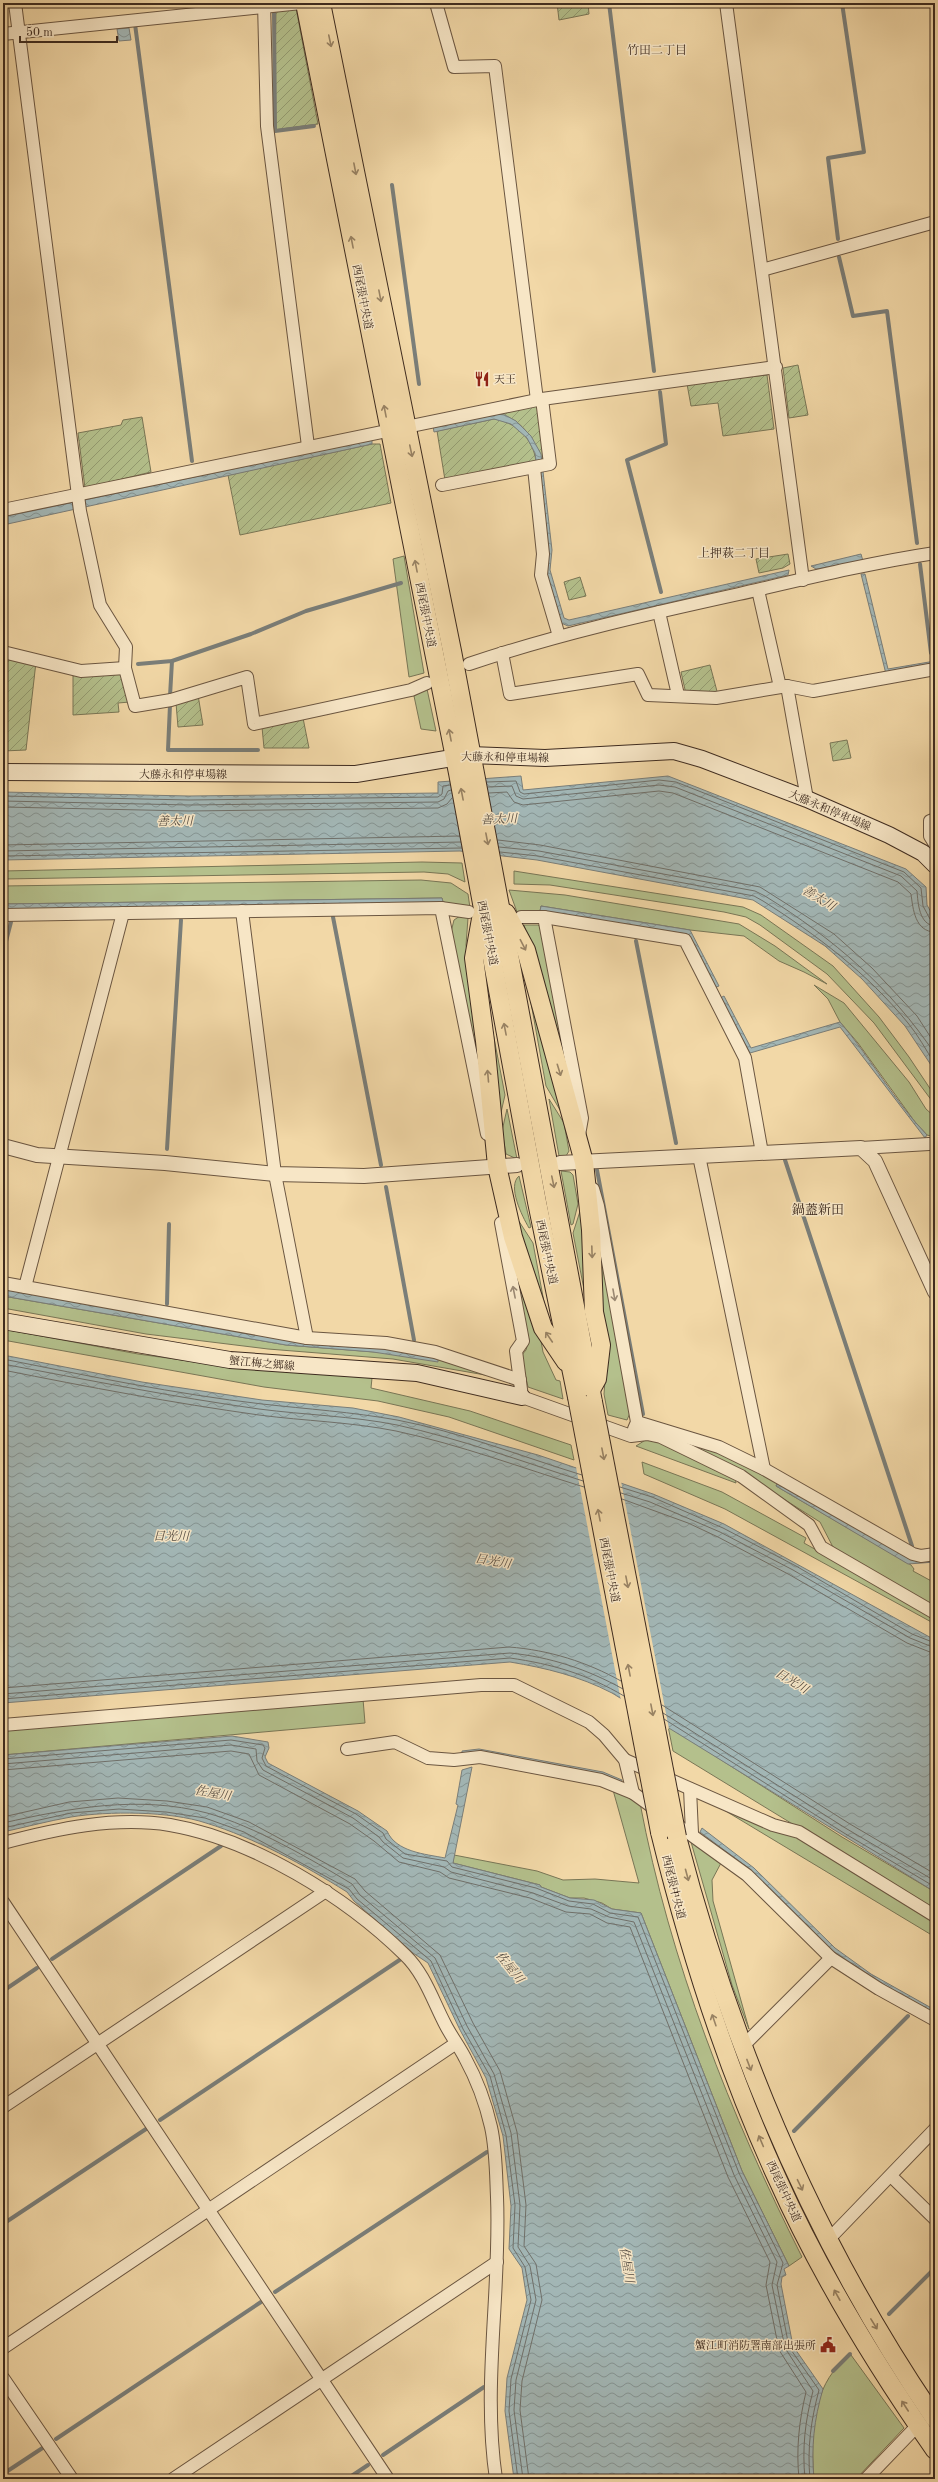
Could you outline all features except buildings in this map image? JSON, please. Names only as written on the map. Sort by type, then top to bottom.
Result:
[{"type":"main road","name":"西尾張中央道","points":[[305,3],[397,428],[485,874],[498,898],[557,1201],[587,1397],[676,1834],[697,1916],[742,2047],[782,2145],[828,2240],[868,2314],[933,2413]]},
{"type":"main road","name":"西尾張中央道","points":[[321,3],[397,428]]},
{"type":"main road","name":"大藤永和停車場線","points":[[3,772],[356,774],[545,758],[674,751],[702,759],[806,799],[895,838],[922,853],[935,865]]},
{"type":"main road","name":"西尾張中央道","points":[[485,874],[476,911],[571,1369],[587,1397]]},
{"type":"main road","points":[[498,898],[526,950],[584,1162],[591,1230],[594,1312],[601,1345],[597,1379],[587,1397]]},
{"type":"main road","points":[[476,911],[474,958],[486,1041],[495,1166],[513,1237],[543,1328],[571,1369]]},
{"type":"main road","name":"蟹江梅之郷線","points":[[3,1321],[230,1360],[417,1373],[522,1397]]},
{"type":"main road","name":"西尾張中央道","points":[[676,1834],[682,1921],[715,2024],[777,2179],[850,2318],[935,2450]]},
{"type":"street","points":[[15,3],[79,502],[100,606],[126,647],[125,668],[135,706],[171,700],[247,677],[254,724],[411,690],[427,683]]},
{"type":"street","points":[[3,34],[264,4],[301,3]]},
{"type":"street","points":[[436,3],[454,67],[495,66],[539,400],[550,464],[442,485]]},
{"type":"street","points":[[726,3],[776,367],[803,580]]},
{"type":"street","points":[[264,4],[267,126],[308,446]]},
{"type":"street","points":[[762,270],[935,222]]},
{"type":"street","points":[[3,510],[79,502],[308,446],[539,400],[776,367]]},
{"type":"street","points":[[538,467],[543,554],[541,575],[559,636]]},
{"type":"street","points":[[469,664],[559,636],[659,612],[935,553]]},
{"type":"street","points":[[758,590],[784,687],[806,799]]},
{"type":"street","points":[[659,612],[678,695]]},
{"type":"street","points":[[3,652],[81,670],[125,668]]},
{"type":"street","points":[[502,653],[510,694],[638,674],[648,694],[716,698],[784,687],[813,691],[935,669]]},
{"type":"street","points":[[935,819],[930,821],[930,836],[935,844]]},
{"type":"street","points":[[3,915],[441,908],[476,911]]},
{"type":"street","points":[[441,908],[499,1179],[496,1198],[523,1341],[516,1351],[522,1397],[631,1436],[648,1434],[661,1437],[742,1476],[809,1525],[821,1547],[935,1613]]},
{"type":"street","points":[[242,911],[275,1174],[307,1338]]},
{"type":"street","points":[[26,1287],[122,913]]},
{"type":"street","points":[[521,917],[544,917],[685,940],[745,1058],[762,1153]]},
{"type":"street","points":[[544,917],[582,1118],[578,1137]]},
{"type":"street","points":[[560,1163],[929,1144]]},
{"type":"street","points":[[3,1146],[37,1155],[165,1163],[275,1174],[364,1176],[517,1165]]},
{"type":"street","points":[[861,1148],[874,1161],[935,1292]]},
{"type":"street","points":[[699,1156],[764,1469]]},
{"type":"street","points":[[584,1162],[598,1206],[637,1422],[631,1436]]},
{"type":"street","points":[[3,1283],[307,1338],[386,1343],[435,1352],[520,1380]]},
{"type":"street","points":[[637,1422],[719,1447],[764,1469],[913,1554],[921,1556],[935,1554]]},
{"type":"street","points":[[3,1725],[474,1685],[514,1685],[589,1722],[604,1735],[625,1760],[773,1825],[800,1832],[935,1916]]},
{"type":"street","points":[[347,1749],[395,1742],[428,1758],[454,1760],[480,1757],[601,1780],[633,1793],[676,1834],[747,1875],[831,1958],[879,1989],[935,2020]]},
{"type":"street","points":[[625,1760],[633,1793]]},
{"type":"street","points":[[676,1834],[690,1789]]},
{"type":"street","points":[[3,1843],[47,1832],[105,1824],[142,1822],[169,1825],[224,1838],[326,1891],[406,1956],[418,1970],[455,2044],[464,2057],[491,2128],[497,2183],[497,2262],[490,2401],[496,2479]]},
{"type":"street","points":[[3,2107],[326,1891]]},
{"type":"street","points":[[3,1902],[388,2479]]},
{"type":"street","points":[[742,2047],[831,1958]]},
{"type":"street","points":[[3,2348],[455,2044]]},
{"type":"street","points":[[828,2240],[935,2129]]},
{"type":"street","points":[[891,2176],[935,2219]]},
{"type":"street","points":[[173,2479],[497,2262]]},
{"type":"street","points":[[3,2378],[72,2479]]},
{"type":"street","points":[[866,2479],[918,2425]]},
{"type":"green space","points":[[557,3],[588,3],[589,14],[559,20]]},
{"type":"green space","points":[[276,8],[296,8],[318,124],[274,130]]},
{"type":"green space","points":[[798,365],[808,415],[789,418],[783,368]]},
{"type":"green space","points":[[767,375],[774,429],[723,436],[718,403],[691,406],[687,384]]},
{"type":"green space","points":[[535,404],[540,407],[546,459],[542,460],[535,444],[520,424],[505,416],[496,414]]},
{"type":"green space","points":[[142,417],[151,472],[85,488],[78,433],[121,425],[123,420]]},
{"type":"green space","points":[[494,419],[509,424],[522,433],[531,446],[536,461],[445,480],[437,431]]},
{"type":"green space","points":[[372,444],[380,444],[391,503],[240,535],[228,475]]},
{"type":"green space","points":[[788,554],[790,564],[783,568],[759,573],[756,559]]},
{"type":"green space","points":[[404,556],[424,673],[409,677],[393,559]]},
{"type":"green space","points":[[580,577],[586,596],[569,600],[564,582]]},
{"type":"green space","points":[[3,658],[36,662],[26,750],[3,751]]},
{"type":"green space","points":[[710,665],[718,695],[686,694],[681,672]]},
{"type":"green space","points":[[124,673],[130,702],[118,703],[119,712],[73,715],[73,674]]},
{"type":"green space","points":[[427,689],[436,731],[421,729],[414,696]]},
{"type":"green space","points":[[198,695],[203,725],[178,727],[176,703]]},
{"type":"green space","points":[[303,718],[309,748],[264,748],[262,727]]},
{"type":"green space","points":[[847,740],[851,758],[833,761],[830,743]]},
{"type":"green space","points":[[422,862],[462,863],[465,882],[448,874],[424,872],[3,879],[3,871]]},
{"type":"green space","points":[[514,871],[743,907],[761,915],[833,966],[879,1017],[909,1057],[935,1096],[935,1105],[874,1023],[827,974],[760,925],[746,917],[724,912],[550,885],[514,884]]},
{"type":"green space","points":[[421,880],[451,883],[468,894],[470,908],[443,902],[442,898],[3,904],[3,886]]},
{"type":"green space","points":[[509,890],[565,895],[739,924],[775,946],[827,984],[779,961],[744,936],[690,930],[541,906],[540,911],[517,912]]},
{"type":"green space","points":[[460,916],[468,918],[466,945],[481,1036],[485,1096],[450,936],[454,920]]},
{"type":"green space","points":[[524,925],[538,925],[542,928],[569,1083]]},
{"type":"green space","points":[[522,953],[567,1122],[546,1086]]},
{"type":"green space","points":[[814,985],[844,1003],[909,1082],[926,1109],[935,1117],[935,1137],[927,1135],[915,1122],[858,1043],[840,1022],[828,999]]},
{"type":"green space","points":[[488,1007],[505,1095],[497,1130]]},
{"type":"green space","points":[[549,1099],[564,1123],[569,1151],[566,1156],[559,1156]]},
{"type":"green space","points":[[507,1109],[517,1159],[506,1154],[502,1131]]},
{"type":"green space","points":[[561,1171],[570,1172],[573,1175],[578,1204],[573,1224],[571,1225]]},
{"type":"green space","points":[[519,1176],[531,1227],[529,1228],[515,1194],[516,1181]]},
{"type":"green space","points":[[583,1202],[589,1315],[573,1233]]},
{"type":"green space","points":[[513,1212],[533,1243],[549,1329]]},
{"type":"green space","points":[[595,1221],[630,1413],[627,1420],[608,1415],[604,1394],[607,1353],[598,1314]]},
{"type":"green space","points":[[509,1245],[539,1330],[543,1352],[556,1380],[560,1381],[563,1399],[528,1387],[521,1356],[526,1350],[529,1340]]},
{"type":"green space","points":[[3,1296],[286,1345],[438,1357],[491,1376],[393,1359],[268,1349],[146,1334],[3,1308]]},
{"type":"green space","points":[[3,1329],[138,1354],[232,1367],[372,1378],[371,1388],[470,1411],[571,1445],[574,1460],[449,1417],[378,1401],[264,1387],[3,1340]]},
{"type":"green space","points":[[663,1432],[715,1449],[778,1482],[776,1486],[911,1565],[914,1569],[913,1571],[935,1583],[935,1609],[834,1549],[820,1522],[744,1474]]},
{"type":"green space","points":[[647,1439],[664,1442],[735,1478],[736,1483],[636,1446]]},
{"type":"green space","points":[[642,1462],[722,1492],[806,1538],[804,1543],[935,1617],[935,1624],[725,1509],[644,1474]]},
{"type":"green space","points":[[363,1699],[365,1723],[3,1755],[3,1729]]},
{"type":"green space","points":[[668,1726],[842,1837],[935,1892],[935,1911],[673,1751]]},
{"type":"green space","points":[[613,1790],[640,1803],[668,1921],[685,1979],[705,2036],[751,2148],[802,2257],[789,2266],[742,2171],[641,1913],[612,1909],[602,1903],[584,1898],[570,1898],[541,1887],[540,1885],[453,1863],[454,1855],[537,1871],[563,1880],[595,1879],[639,1883]]},
{"type":"green space","points":[[714,1804],[793,1835],[935,1921],[935,1937]]},
{"type":"green space","points":[[691,1842],[721,1863],[712,1880],[713,1901],[749,2029],[732,1985]]},
{"type":"green space","points":[[851,2355],[904,2428],[856,2479],[814,2479],[814,2423],[820,2396],[833,2372]]},
{"type":"water","points":[[129,28],[131,40],[119,41],[117,29]]},
{"type":"water","points":[[496,414],[505,415],[516,421],[531,436],[541,454],[552,550],[550,570],[564,618],[569,620],[789,570],[788,575],[568,626],[561,623],[546,571],[547,544],[535,453],[527,438],[511,424],[494,419],[434,432],[433,426]]},
{"type":"water","points":[[372,440],[372,444],[3,525],[3,517]]},
{"type":"water","points":[[861,554],[863,561],[857,563],[816,569],[811,566]]},
{"type":"water","points":[[861,574],[865,574],[888,669],[935,661],[935,665],[886,674]]},
{"type":"water","name":"善太川","points":[[521,776],[523,790],[668,776],[906,869],[926,887],[927,905],[935,919],[935,1071],[905,1026],[862,979],[825,946],[753,900],[537,860],[460,851],[3,860],[3,792],[189,796],[438,793],[438,782]]},
{"type":"water","points":[[442,898],[443,902],[3,911],[3,904]]},
{"type":"water","points":[[541,906],[690,930],[719,986],[714,988],[687,934],[540,911]]},
{"type":"water","points":[[724,996],[751,1048],[840,1022],[893,1094],[927,1135],[925,1138],[840,1027],[750,1053],[720,998]]},
{"type":"water","points":[[3,1288],[398,1350],[438,1357],[438,1362],[373,1352],[286,1345],[3,1296]]},
{"type":"water","name":"日光川","points":[[3,1355],[142,1382],[262,1400],[353,1408],[399,1417],[538,1455],[653,1494],[724,1524],[935,1640],[935,1892],[612,1693],[575,1677],[536,1667],[510,1662],[3,1703]]},
{"type":"water","points":[[778,1483],[935,1558],[935,1562],[908,1564],[776,1486]]},
{"type":"water","name":"佐屋川","points":[[232,1736],[268,1742],[269,1748],[265,1757],[268,1763],[358,1811],[387,1831],[397,1844],[404,1848],[445,1858],[458,1805],[456,1804],[462,1770],[472,1767],[453,1863],[540,1885],[541,1887],[570,1898],[594,1900],[612,1909],[641,1913],[742,2171],[789,2266],[784,2269],[786,2275],[782,2277],[781,2284],[793,2346],[823,2389],[817,2411],[814,2434],[814,2479],[514,2479],[505,2411],[507,2378],[527,2300],[522,2268],[509,2249],[511,2206],[503,2136],[486,2078],[460,2030],[428,1963],[413,1953],[354,1901],[347,1892],[314,1872],[261,1844],[206,1823],[175,1816],[120,1813],[71,1817],[3,1832],[3,1755]]},
{"type":"water","points":[[479,1749],[603,1772],[622,1780],[621,1783],[462,1755],[462,1751]]},
{"type":"water","points":[[702,1828],[754,1868],[835,1948],[871,1974],[935,2010],[935,2014],[919,2007],[849,1963],[833,1951],[751,1870],[700,1832]]},
{"type":"pier","points":[[576,1467],[621,1481],[669,1729],[621,1701]]},
{"type":"waterway","points":[[609,3],[654,371]]},
{"type":"waterway","points":[[838,239],[828,158],[864,152],[842,3]]},
{"type":"waterway","points":[[274,11],[275,131],[314,126]]},
{"type":"waterway","points":[[135,24],[192,461]]},
{"type":"waterway","points":[[392,185],[419,384]]},
{"type":"waterway","points":[[839,257],[853,316],[887,311],[917,543]]},
{"type":"waterway","points":[[660,392],[666,444],[627,460],[661,592]]},
{"type":"waterway","points":[[920,564],[931,653]]},
{"type":"waterway","points":[[138,664],[172,661],[251,634],[306,611],[401,583]]},
{"type":"waterway","points":[[170,696],[172,661]]},
{"type":"waterway","points":[[170,705],[168,750],[258,750]]},
{"type":"waterway","points":[[333,917],[381,1165]]},
{"type":"waterway","points":[[167,1149],[181,920]]},
{"type":"waterway","points":[[3,953],[11,922]]},
{"type":"waterway","points":[[636,941],[676,1143]]},
{"type":"waterway","points":[[785,1160],[912,1546]]},
{"type":"waterway","points":[[597,1170],[643,1414]]},
{"type":"waterway","points":[[386,1187],[414,1340]]},
{"type":"waterway","points":[[167,1304],[169,1224]]},
{"type":"waterway","points":[[52,1959],[221,1846]]},
{"type":"waterway","points":[[160,2120],[401,1959]]},
{"type":"waterway","points":[[3,1991],[37,1968]]},
{"type":"waterway","points":[[794,2131],[908,2016]]},
{"type":"waterway","points":[[3,2224],[146,2129]]},
{"type":"waterway","points":[[275,2292],[487,2152]]},
{"type":"waterway","points":[[889,2314],[935,2268]]},
{"type":"waterway","points":[[56,2439],[261,2302]]},
{"type":"waterway","points":[[833,2371],[850,2354]]},
{"type":"waterway","points":[[383,2455],[484,2387]]},
{"type":"waterway","points":[[3,2474],[44,2447]]},
{"type":"waterway","points":[[347,2479],[368,2465]]},
{"type":"place","name":"天王","points":[[482,379]]},
{"type":"place","name":"蟹江町消防署南部出張所","points":[[828,2345]]},
{"type":"district","name":"竹田二丁目","points":[[657,50]]},
{"type":"district","name":"上押萩二丁目","points":[[734,553]]},
{"type":"district","name":"鍋蓋新田","points":[[818,1209]]}]
